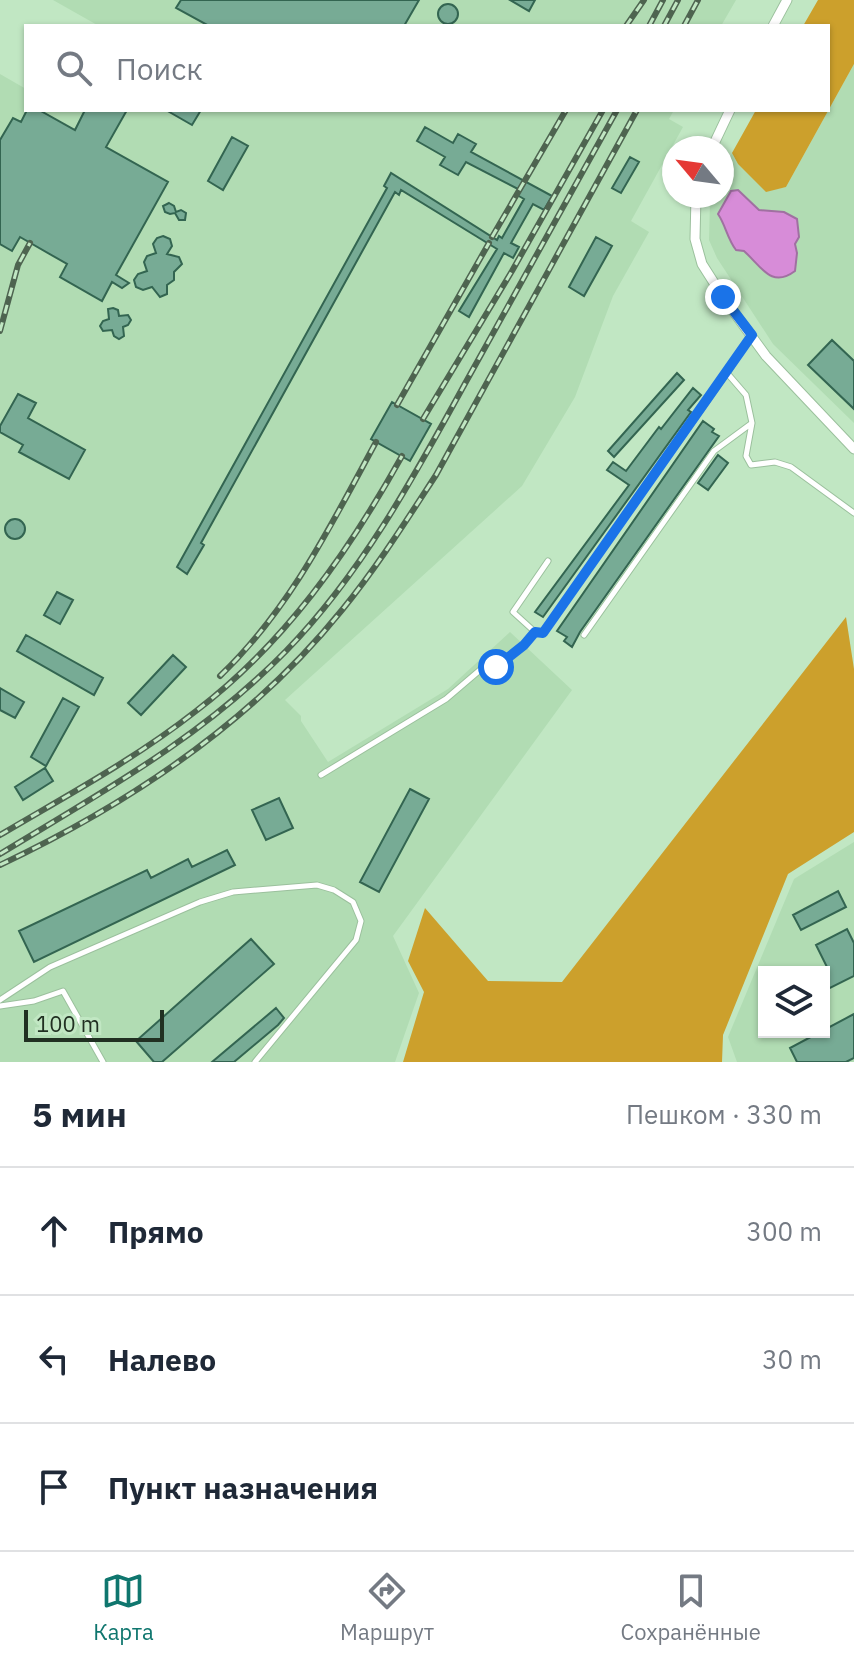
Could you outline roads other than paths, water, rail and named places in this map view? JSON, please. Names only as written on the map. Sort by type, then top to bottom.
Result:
[{"type":"street","points":[[774,24],[787,0]]},
{"type":"street","points":[[718,136],[729,112]]},
{"type":"street","points":[[696,208],[695,239],[702,264],[723,297],[786,379],[854,449]]},
{"type":"lane","points":[[548,561],[513,612],[535,632],[543,633],[752,335]]},
{"type":"lane","points":[[727,373],[746,395],[752,423],[746,456],[751,465],[775,462],[791,467],[854,513]]},
{"type":"lane","points":[[584,635],[714,451],[752,423]]},
{"type":"lane","points":[[321,775],[446,699],[480,670],[496,667],[535,632]]},
{"type":"lane","points":[[0,1003],[50,967],[200,902],[233,892],[317,885],[334,890],[353,902],[361,921],[356,940],[255,1062]]},
{"type":"lane","points":[[0,1003],[34,1001],[63,991],[103,1062]]},
{"type":"railway","points":[[627,24],[644,0]]},
{"type":"railway","points":[[650,24],[663,0]]},
{"type":"railway","points":[[665,24],[678,0]]},
{"type":"railway","points":[[685,24],[698,0]]},
{"type":"railway","points":[[492,237],[565,112]]},
{"type":"railway","points":[[423,419],[602,112]]},
{"type":"railway","points":[[0,854],[149,762],[220,711],[286,651],[313,621],[363,556],[407,487],[616,112]]},
{"type":"railway","points":[[0,865],[95,815],[186,757],[269,689],[342,610],[436,475],[636,112]]},
{"type":"railway","points":[[0,331],[18,265],[30,243]]},
{"type":"railway","points":[[397,405],[489,243]]},
{"type":"railway","points":[[220,676],[268,623],[288,594],[325,535],[376,442]]},
{"type":"railway","points":[[0,835],[149,745],[196,711],[258,656],[337,561],[402,456]]}]
